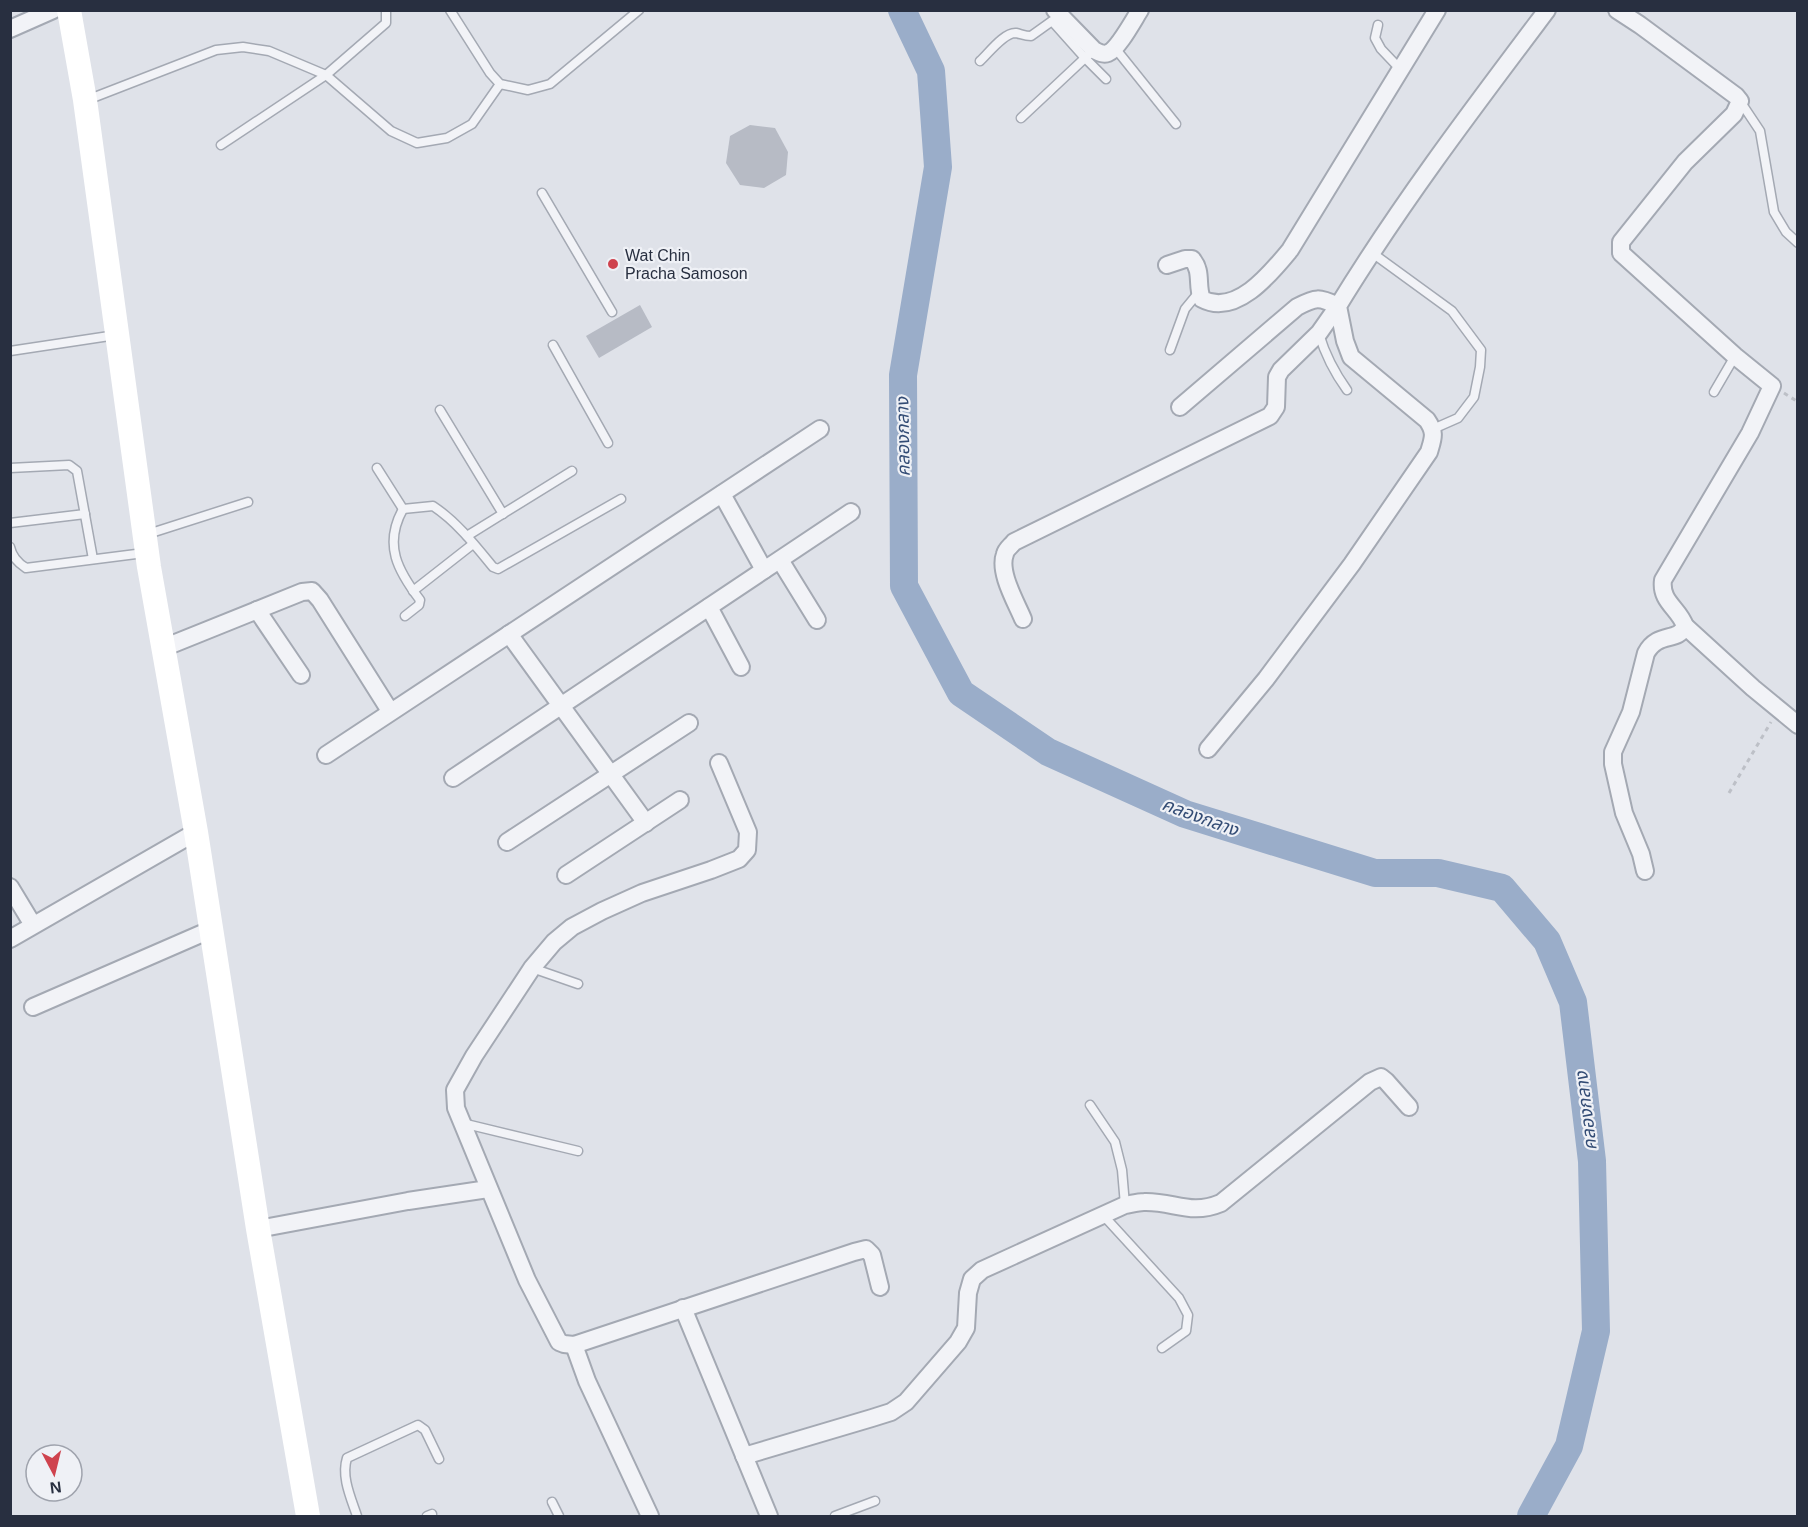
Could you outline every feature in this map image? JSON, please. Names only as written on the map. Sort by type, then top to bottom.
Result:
[{"type":"main road","points":[[69,10],[85,100],[162,648],[196,832],[258,1229],[308,1516]]},
{"type":"street","points":[[10,29],[53,10]]},
{"type":"street","points":[[1055,10],[1089,54],[1108,53],[1115,48],[1140,10]]},
{"type":"street","points":[[1167,265],[1192,259],[1200,275],[1199,292],[1202,299],[1208,302],[1233,301],[1266,278],[1290,250],[1437,10]]},
{"type":"street","points":[[1023,619],[1002,565],[1005,552],[1014,542],[1270,416],[1276,407],[1277,377],[1281,370],[1318,333],[1338,306],[1371,252],[1464,120],[1547,10]]},
{"type":"street","points":[[1617,10],[1708,74],[1740,101],[1734,114],[1684,162],[1621,242],[1621,253],[1735,356],[1772,386],[1750,433],[1663,580],[1662,589],[1664,596],[1683,619],[1685,626],[1797,725]]},
{"type":"street","points":[[1180,407],[1297,307],[1311,300],[1323,299],[1338,306]]},
{"type":"street","points":[[1208,749],[1266,679],[1352,564],[1429,452],[1433,429],[1427,420],[1351,357],[1345,341],[1338,306]]},
{"type":"street","points":[[326,755],[820,429]]},
{"type":"street","points":[[722,494],[764,570]]},
{"type":"street","points":[[453,778],[850,512]]},
{"type":"street","points":[[780,560],[818,620]]},
{"type":"street","points":[[162,648],[302,592],[312,591],[320,600],[390,711]]},
{"type":"street","points":[[709,607],[741,667]]},
{"type":"street","points":[[257,610],[301,675]]},
{"type":"street","points":[[1645,871],[1641,854],[1624,813],[1613,764],[1613,752],[1631,712],[1650,645],[1659,639],[1676,636],[1683,632],[1685,626]]},
{"type":"street","points":[[509,634],[646,823]]},
{"type":"street","points":[[507,842],[689,723]]},
{"type":"street","points":[[719,763],[748,831],[747,850],[739,859],[642,893],[572,927],[554,942],[532,968],[474,1056],[455,1090],[456,1108],[526,1280],[559,1342],[574,1345],[866,1249],[872,1255],[880,1287]]},
{"type":"street","points":[[566,875],[680,800]]},
{"type":"street","points":[[10,939],[196,832]]},
{"type":"street","points":[[10,887],[33,925]]},
{"type":"street","points":[[33,1007],[210,930]]},
{"type":"street","points":[[744,1456],[891,1412],[906,1402],[958,1342],[966,1328],[972,1280],[982,1270],[1125,1205],[1143,1201],[1196,1210],[1210,1208],[1221,1203],[1370,1082],[1381,1077],[1409,1107]]},
{"type":"street","points":[[258,1229],[408,1201],[488,1190]]},
{"type":"street","points":[[683,1308],[769,1516]]},
{"type":"street","points":[[574,1345],[587,1381],[650,1516]]},
{"type":"lane","points":[[221,145],[326,75],[386,23],[386,10]]},
{"type":"lane","points":[[450,10],[490,73],[500,84],[528,90],[550,84],[639,10]]},
{"type":"lane","points":[[980,61],[1007,35],[1016,33],[1031,36],[1052,21],[1089,54],[1106,80]]},
{"type":"lane","points":[[1378,25],[1375,38],[1381,49],[1401,70]]},
{"type":"lane","points":[[85,100],[216,50],[243,47],[269,51],[326,75],[390,131],[417,143],[447,138],[472,124],[500,84]]},
{"type":"lane","points":[[1115,48],[1176,124]]},
{"type":"lane","points":[[1021,118],[1089,54]]},
{"type":"lane","points":[[1740,101],[1760,131],[1774,212],[1786,232],[1797,243]]},
{"type":"lane","points":[[542,193],[612,312]]},
{"type":"lane","points":[[1371,252],[1452,311],[1481,350],[1474,397],[1458,418],[1433,429]]},
{"type":"lane","points":[[1170,350],[1185,309],[1199,292]]},
{"type":"lane","points":[[1318,333],[1325,354],[1347,390]]},
{"type":"lane","points":[[10,351],[117,335]]},
{"type":"lane","points":[[552,345],[608,442]]},
{"type":"lane","points":[[1714,392],[1735,356]]},
{"type":"lane","points":[[440,410],[503,514]]},
{"type":"lane","points":[[10,468],[69,465],[74,467],[77,471],[93,559]]},
{"type":"lane","points":[[377,468],[403,509]]},
{"type":"lane","points":[[467,536],[572,471]]},
{"type":"lane","points":[[403,509],[433,506],[467,536],[493,567],[498,569],[621,499]]},
{"type":"lane","points":[[10,547],[18,562],[26,568],[93,559],[146,544],[248,502]]},
{"type":"lane","points":[[403,509],[395,522],[393,538],[395,557],[406,581],[420,600],[419,604],[405,616]]},
{"type":"lane","points":[[10,523],[85,514]]},
{"type":"lane","points":[[413,591],[473,544]]},
{"type":"lane","points":[[532,968],[578,984]]},
{"type":"lane","points":[[1090,1104],[1115,1142],[1122,1170],[1125,1205]]},
{"type":"lane","points":[[462,1123],[578,1151]]},
{"type":"lane","points":[[1103,1215],[1179,1298],[1188,1315],[1186,1331],[1162,1348]]},
{"type":"lane","points":[[357,1516],[345,1475],[344,1466],[347,1458],[418,1425],[425,1430],[439,1459]]},
{"type":"lane","points":[[835,1516],[875,1501]]},
{"type":"lane","points":[[552,1502],[559,1516]]},
{"type":"path","points":[[1729,793],[1778,710]]},
{"type":"building","points":[[750,125],[775,128],[788,152],[786,175],[764,188],[740,185],[726,163],[730,136]]},
{"type":"building","points":[[640,305],[652,327],[599,358],[586,336]]},
{"type":"waterway","name":"คลองกลาง","points":[[902,10],[931,71],[938,167],[903,375],[904,586],[961,693],[1048,752],[1185,814],[1375,873],[1438,873],[1502,888],[1547,941],[1573,1002],[1592,1161],[1596,1331],[1569,1446],[1531,1516]]},
{"type":"place","name":"Wat Chin Pracha Samoson","points":[[613,264]]}]
